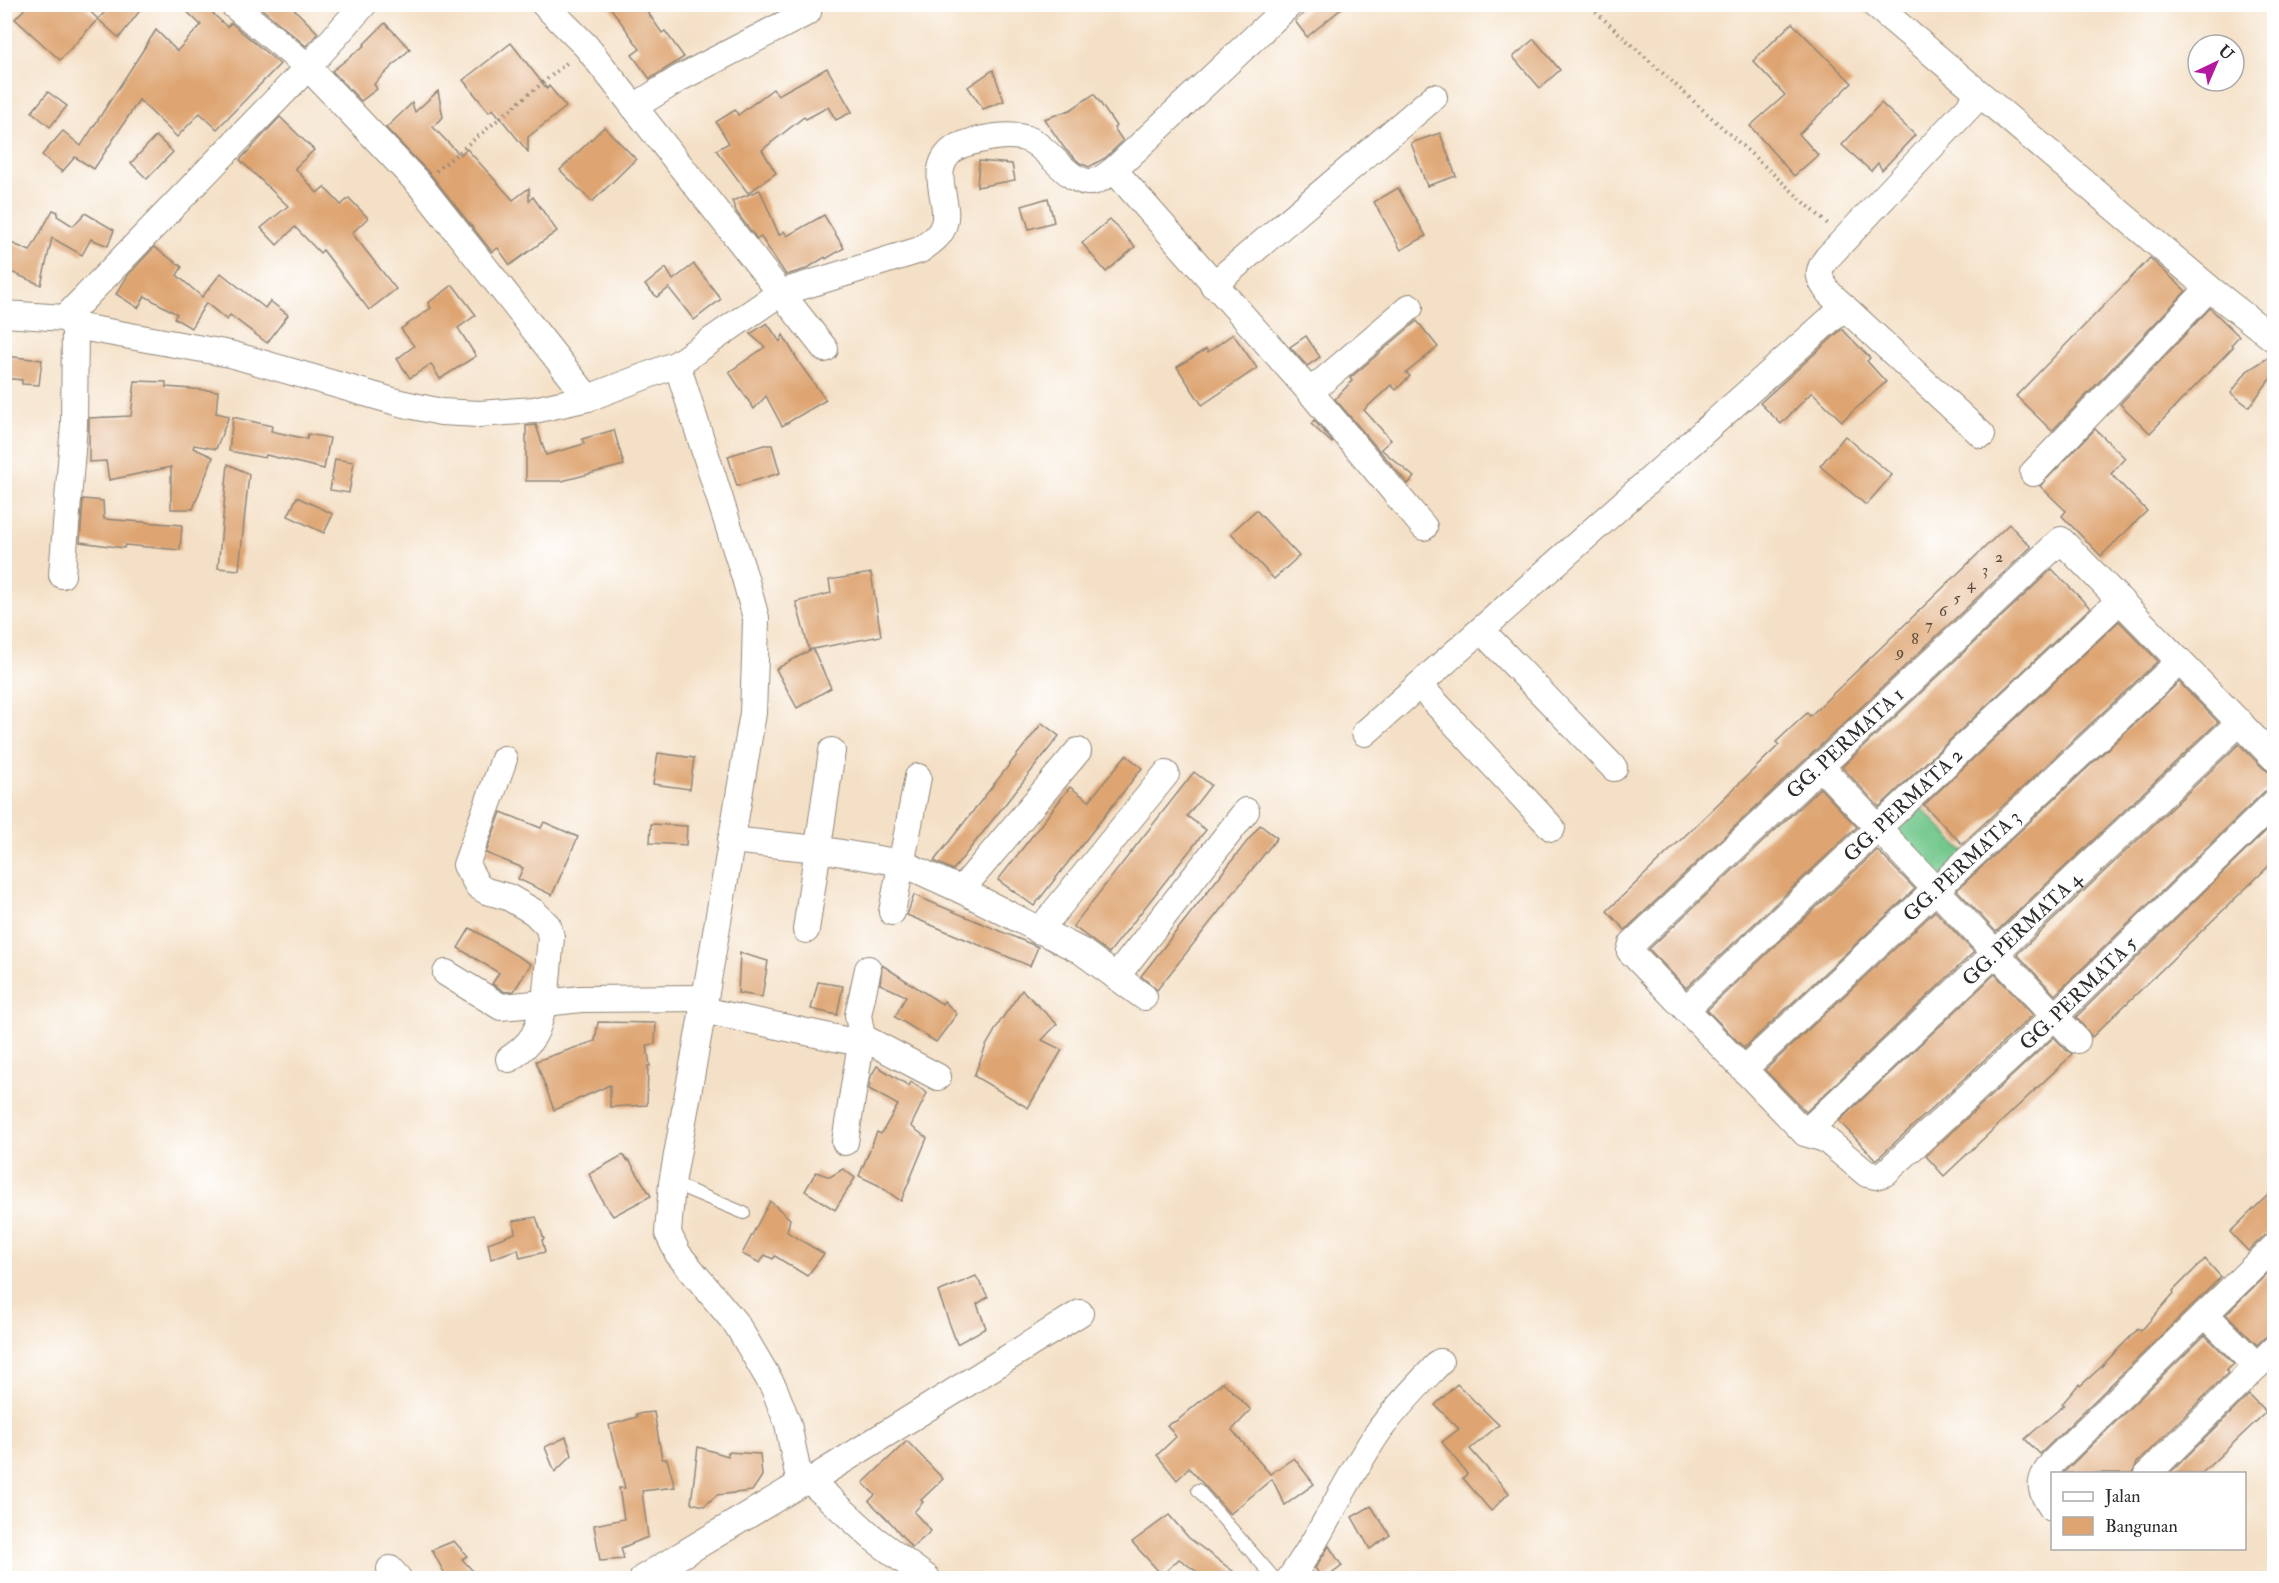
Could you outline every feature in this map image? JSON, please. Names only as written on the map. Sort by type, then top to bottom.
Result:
[{"type":"street","points":[[232,4],[308,67],[420,185],[588,398]]},
{"type":"street","points":[[62,575],[74,425],[70,322],[364,4]]},
{"type":"street","points":[[544,4],[586,46],[825,349]]},
{"type":"street","points":[[4,314],[70,322],[230,354],[400,403],[441,412],[479,414],[534,410],[588,398],[677,364],[780,293],[920,250],[932,242],[941,231],[945,221],[939,175],[944,162],[953,150],[993,137],[1014,136],[1030,140],[1073,177],[1086,182],[1097,182],[1114,170],[1290,4]]},
{"type":"street","points":[[1874,4],[2209,288],[2274,339]]},
{"type":"street","points":[[634,107],[680,78],[808,12]]},
{"type":"street","points":[[1980,95],[1845,238],[1820,267],[1820,279],[1844,307],[1982,435]]},
{"type":"street","points":[[1213,285],[1434,97]]},
{"type":"street","points":[[1114,170],[1213,285],[1310,392],[1424,527]]},
{"type":"street","points":[[2033,473],[2209,288]]},
{"type":"street","points":[[1310,392],[1410,307]]},
{"type":"street","points":[[1365,733],[1844,307]]},
{"type":"street","points":[[677,364],[729,520],[756,618],[753,712],[672,1183],[668,1233],[678,1254],[736,1325],[774,1388],[788,1424],[805,1482],[873,1538],[927,1578]]},
{"type":"street","name":"GG. PERMATA 1","points":[[1686,1009],[1630,951],[1630,947],[1820,766],[2061,540],[2120,600]]},
{"type":"street","points":[[2120,600],[2274,758]]},
{"type":"street","name":"GG. PERMATA 2","points":[[1686,1009],[2120,600]]},
{"type":"street","points":[[1481,630],[1614,768]]},
{"type":"street","name":"GG. PERMATA 3","points":[[1744,1069],[2180,661]]},
{"type":"street","points":[[1419,685],[1552,828]]},
{"type":"street","name":"GG. PERMATA 4","points":[[1805,1133],[2240,722]]},
{"type":"street","points":[[806,930],[832,751]]},
{"type":"street","points":[[962,890],[1078,751]]},
{"type":"street","points":[[504,759],[466,865],[478,886],[486,891],[508,897],[534,912],[548,926],[551,937],[540,1024],[531,1042],[509,1059]]},
{"type":"street","points":[[1820,766],[2077,1040]]},
{"type":"street","points":[[1039,931],[1166,774]]},
{"type":"street","points":[[892,912],[918,777]]},
{"type":"street","name":"GG. PERMATA 5","points":[[1805,1133],[1826,1139],[1867,1174],[1876,1176],[1885,1173],[2055,1016],[2274,803]]},
{"type":"street","points":[[1116,977],[1246,812]]},
{"type":"street","points":[[731,840],[818,849],[902,863],[962,890],[1081,951],[1144,997]]},
{"type":"street","points":[[845,1142],[861,1037],[858,1016],[868,969]]},
{"type":"street","points":[[446,973],[501,1007],[581,999],[704,1004],[851,1041],[861,1037],[938,1077]]},
{"type":"street","points":[[1686,1009],[1805,1133]]},
{"type":"street","points":[[2051,1507],[2041,1492],[2042,1477],[2053,1462],[2274,1247]]},
{"type":"street","points":[[642,1578],[805,1482],[1080,1313]]},
{"type":"street","points":[[2149,1472],[2266,1358],[2205,1314]]},
{"type":"street","points":[[1290,1578],[1319,1535],[1357,1466],[1382,1428],[1402,1402],[1440,1362]]},
{"type":"lane","points":[[672,1183],[744,1213]]},
{"type":"lane","points":[[1198,1490],[1274,1578]]},
{"type":"path","points":[[1587,4],[1845,238]]},
{"type":"path","points":[[420,185],[586,46]]},
{"type":"green space","points":[[1918,804],[1966,854],[1940,879],[1892,830]]},
{"type":"building","points":[[29,4],[82,4],[98,19],[60,60],[15,19]]},
{"type":"building","points":[[113,4],[145,4],[119,38],[98,19]]},
{"type":"building","points":[[179,4],[203,4],[227,27],[231,23],[280,64],[217,129],[200,113],[177,137],[139,100],[94,169],[75,157],[62,172],[42,155],[63,131],[81,146],[156,30],[177,51],[201,25]]},
{"type":"building","points":[[256,4],[289,4],[318,33],[306,46]]},
{"type":"building","points":[[608,4],[642,4],[662,33],[665,31],[684,57],[650,79],[632,55],[640,49]]},
{"type":"building","points":[[1315,4],[1347,4],[1307,37],[1295,21]]},
{"type":"building","points":[[385,23],[410,49],[374,84],[377,89],[361,101],[332,71],[365,45]]},
{"type":"building","points":[[1792,23],[1852,83],[1799,134],[1818,155],[1794,176],[1750,126],[1785,95],[1753,61]]},
{"type":"building","points":[[1534,39],[1560,70],[1540,88],[1513,57]]},
{"type":"building","points":[[511,43],[547,89],[549,86],[566,107],[528,137],[528,152],[493,109],[489,112],[463,80]]},
{"type":"building","points":[[827,68],[852,112],[836,120],[828,107],[806,119],[804,117],[762,150],[776,173],[748,193],[716,150],[729,143],[716,122],[735,110],[738,115],[773,89],[778,95]]},
{"type":"building","points":[[993,70],[1004,101],[983,109],[968,87]]},
{"type":"building","points":[[438,91],[443,117],[433,127],[460,155],[467,149],[513,200],[529,188],[529,201],[533,197],[557,231],[510,265],[498,248],[492,252],[432,176],[386,128],[412,103],[415,112]]},
{"type":"building","points":[[48,92],[67,106],[50,127],[32,112]]},
{"type":"building","points":[[1094,94],[1116,126],[1114,128],[1123,141],[1105,158],[1089,167],[1080,163],[1065,149],[1044,119],[1070,110]]},
{"type":"building","points":[[1881,103],[1915,135],[1882,170],[1878,163],[1871,171],[1842,145]]},
{"type":"building","points":[[280,117],[314,150],[295,168],[317,193],[324,187],[341,205],[349,198],[368,218],[352,233],[396,289],[369,310],[323,250],[320,253],[295,227],[277,245],[261,228],[288,206],[240,160]]},
{"type":"building","points":[[604,127],[636,159],[592,202],[560,170]]},
{"type":"building","points":[[1440,133],[1456,176],[1427,186],[1411,143]]},
{"type":"building","points":[[156,136],[173,152],[147,179],[131,163]]},
{"type":"building","points":[[979,161],[1012,164],[1015,180],[977,187]]},
{"type":"building","points":[[1398,188],[1426,236],[1401,250],[1374,202]]},
{"type":"building","points":[[760,190],[779,235],[784,231],[787,236],[824,215],[844,248],[806,269],[786,275],[761,237],[757,239],[737,213],[732,201]]},
{"type":"building","points":[[1048,198],[1054,222],[1029,229],[1022,206]]},
{"type":"building","points":[[53,210],[58,212],[57,216],[73,226],[85,213],[114,230],[108,246],[91,239],[82,255],[52,238],[41,285],[4,269],[4,240],[30,251]]},
{"type":"building","points":[[1110,219],[1135,247],[1106,272],[1082,243]]},
{"type":"building","points":[[154,247],[182,267],[177,275],[202,297],[221,273],[265,308],[270,301],[288,315],[267,343],[230,315],[227,320],[206,303],[191,328],[174,318],[177,314],[145,296],[138,308],[116,294],[129,274]]},
{"type":"building","points":[[2150,258],[2186,291],[2052,431],[2016,396]]},
{"type":"building","points":[[694,264],[721,299],[694,320],[669,288],[657,297],[645,285],[666,268],[673,280]]},
{"type":"building","points":[[453,285],[476,315],[458,328],[476,356],[440,379],[431,364],[410,378],[397,359],[414,346],[401,329],[431,308],[428,303]]},
{"type":"building","points":[[2210,308],[2239,336],[2231,345],[2233,347],[2150,433],[2120,404]]},
{"type":"building","points":[[1417,321],[1438,347],[1406,373],[1410,376],[1396,390],[1391,385],[1364,410],[1391,440],[1381,449],[1414,477],[1408,484],[1335,399],[1352,381],[1350,378]]},
{"type":"building","points":[[767,323],[780,342],[783,335],[800,364],[826,400],[782,426],[766,396],[754,409],[729,372],[765,347],[750,334]]},
{"type":"building","points":[[1842,329],[1870,358],[1867,361],[1886,382],[1842,421],[1812,392],[1781,424],[1760,403]]},
{"type":"building","points":[[1233,334],[1257,368],[1202,405],[1177,367],[1206,349],[1208,352]]},
{"type":"building","points":[[1306,336],[1320,357],[1307,366],[1290,347]]},
{"type":"building","points":[[2274,354],[2274,374],[2249,407],[2231,393],[2247,371]]},
{"type":"building","points":[[4,356],[42,360],[39,385],[22,384],[22,380],[4,378]]},
{"type":"building","points":[[135,381],[166,382],[166,387],[218,391],[216,413],[229,416],[216,449],[194,445],[193,448],[213,457],[193,509],[171,509],[171,467],[109,480],[106,461],[89,462],[89,418],[131,416]]},
{"type":"building","points":[[233,417],[272,426],[271,431],[307,439],[308,434],[330,438],[324,469],[266,455],[265,458],[229,451]]},
{"type":"building","points":[[1314,420],[1333,442],[1332,443],[1311,424]]},
{"type":"building","points":[[536,425],[546,455],[584,444],[582,439],[614,430],[624,465],[562,481],[526,481],[526,426]]},
{"type":"building","points":[[2095,429],[2125,458],[2111,474],[2147,511],[2101,556],[2062,516],[2066,511],[2040,486]]},
{"type":"building","points":[[1845,436],[1892,475],[1866,505],[1820,466]]},
{"type":"building","points":[[764,445],[772,445],[780,473],[737,486],[728,456]]},
{"type":"building","points":[[335,459],[354,462],[349,493],[330,490]]},
{"type":"building","points":[[228,464],[249,474],[239,570],[218,568]]},
{"type":"building","points":[[297,497],[333,514],[324,533],[288,516]]},
{"type":"building","points":[[83,499],[103,501],[104,519],[182,525],[180,550],[125,545],[124,548],[80,542]]},
{"type":"building","points":[[1256,510],[1299,556],[1274,579],[1231,533]]},
{"type":"building","points":[[2009,524],[2031,547],[1625,930],[1607,911],[1779,745],[1776,742],[1807,713],[1810,716]]},
{"type":"building","points":[[2052,569],[2090,608],[1879,807],[1842,767]]},
{"type":"building","points":[[871,573],[881,636],[813,649],[831,688],[797,708],[776,669],[812,649],[809,650],[796,602],[831,593],[829,580]]},
{"type":"building","points":[[2119,621],[2158,661],[1962,844],[1924,805]]},
{"type":"building","points":[[2179,682],[2218,722],[1996,932],[1957,890]]},
{"type":"building","points":[[1042,723],[1059,736],[953,870],[934,861]]},
{"type":"building","points":[[2239,744],[2263,768],[2274,775],[2274,788],[2264,792],[2055,995],[2017,954]]},
{"type":"building","points":[[658,753],[694,758],[690,789],[653,784]]},
{"type":"building","points":[[1126,755],[1142,768],[1034,906],[998,880],[1070,787],[1089,801]]},
{"type":"building","points":[[1194,772],[1211,785],[1187,816],[1206,830],[1109,953],[1073,926]]},
{"type":"building","points":[[1820,788],[1857,827],[1686,988],[1649,949]]},
{"type":"building","points":[[501,812],[541,828],[544,822],[578,837],[552,895],[518,879],[523,868],[486,853]]},
{"type":"building","points":[[2274,823],[2274,861],[2092,1037],[2076,1017]]},
{"type":"building","points":[[651,824],[687,826],[686,845],[650,843]]},
{"type":"building","points":[[1260,825],[1277,838],[1157,990],[1141,976]]},
{"type":"building","points":[[1877,850],[1915,889],[1744,1048],[1707,1010]]},
{"type":"building","points":[[914,895],[1038,947],[1030,966],[907,915]]},
{"type":"building","points":[[1935,911],[1974,952],[1806,1112],[1765,1070]]},
{"type":"building","points":[[470,928],[531,964],[514,991],[505,992],[492,984],[499,973],[458,948]]},
{"type":"building","points":[[740,953],[768,961],[762,997],[738,993]]},
{"type":"building","points":[[882,965],[942,1004],[944,1001],[957,1014],[936,1042],[895,1017],[906,996],[880,984]]},
{"type":"building","points":[[1995,974],[2033,1015],[1876,1160],[1839,1121]]},
{"type":"building","points":[[818,982],[843,986],[837,1015],[811,1009]]},
{"type":"building","points":[[1022,990],[1057,1024],[1042,1040],[1062,1050],[1028,1108],[974,1076],[986,1046]]},
{"type":"building","points":[[598,1022],[656,1023],[655,1044],[647,1045],[650,1066],[648,1066],[647,1105],[610,1107],[610,1085],[554,1110],[536,1061],[595,1041]]},
{"type":"building","points":[[2054,1037],[2073,1054],[1944,1176],[1926,1156]]},
{"type":"building","points":[[877,1066],[909,1086],[911,1082],[927,1093],[911,1126],[927,1138],[901,1201],[878,1185],[859,1176],[877,1132],[881,1134],[898,1105],[869,1089],[871,1076]]},
{"type":"building","points":[[623,1155],[629,1160],[651,1196],[613,1216],[589,1174]]},
{"type":"building","points":[[843,1169],[855,1178],[835,1210],[805,1191],[816,1172],[830,1177]]},
{"type":"building","points":[[2274,1189],[2274,1232],[2264,1236],[2248,1251],[2230,1232]]},
{"type":"building","points":[[770,1201],[790,1219],[787,1232],[824,1254],[807,1276],[775,1256],[773,1259],[765,1255],[760,1263],[742,1254]]},
{"type":"building","points":[[536,1217],[544,1239],[542,1240],[545,1252],[520,1258],[518,1249],[491,1259],[488,1243],[515,1233],[513,1221]]},
{"type":"building","points":[[2205,1259],[2221,1277],[2040,1454],[2025,1439],[2064,1405],[2062,1404],[2079,1384],[2080,1386],[2099,1369],[2138,1329],[2141,1331],[2174,1293],[2173,1291]]},
{"type":"building","points":[[2274,1267],[2274,1334],[2264,1338],[2257,1345],[2226,1314]]},
{"type":"building","points":[[976,1276],[988,1297],[977,1304],[986,1328],[957,1344],[938,1292]]},
{"type":"building","points":[[2205,1335],[2234,1364],[2226,1371],[2228,1373],[2137,1463],[2133,1472],[2064,1472]]},
{"type":"building","points":[[1223,1382],[1251,1410],[1232,1430],[1270,1474],[1294,1458],[1314,1484],[1285,1505],[1272,1479],[1230,1514],[1189,1468],[1177,1480],[1157,1455],[1176,1437],[1167,1425],[1178,1420]]},
{"type":"building","points":[[1457,1384],[1499,1425],[1470,1449],[1509,1493],[1491,1511],[1463,1478],[1467,1474],[1442,1442],[1459,1429],[1435,1405]]},
{"type":"building","points":[[2249,1395],[2266,1412],[2203,1472],[2171,1472]]},
{"type":"building","points":[[654,1412],[662,1459],[667,1459],[675,1487],[642,1491],[648,1537],[621,1548],[624,1559],[600,1561],[594,1525],[624,1519],[619,1488],[625,1488],[609,1425],[637,1417],[636,1414]]},
{"type":"building","points":[[566,1437],[572,1455],[555,1472],[545,1447]]},
{"type":"building","points":[[907,1441],[943,1479],[921,1500],[923,1502],[914,1512],[931,1531],[912,1548],[869,1501],[875,1495],[863,1483]]},
{"type":"building","points":[[698,1447],[728,1456],[728,1452],[760,1454],[762,1476],[752,1491],[717,1495],[704,1506],[691,1503]]},
{"type":"building","points":[[1371,1506],[1390,1535],[1370,1549],[1352,1517]]},
{"type":"building","points":[[1169,1515],[1189,1538],[1242,1578],[1206,1578],[1179,1559],[1162,1575],[1132,1542]]},
{"type":"building","points":[[454,1541],[467,1556],[462,1559],[479,1578],[447,1578],[432,1550]]},
{"type":"building","points":[[1329,1546],[1342,1566],[1326,1578],[1322,1578],[1315,1568]]}]
